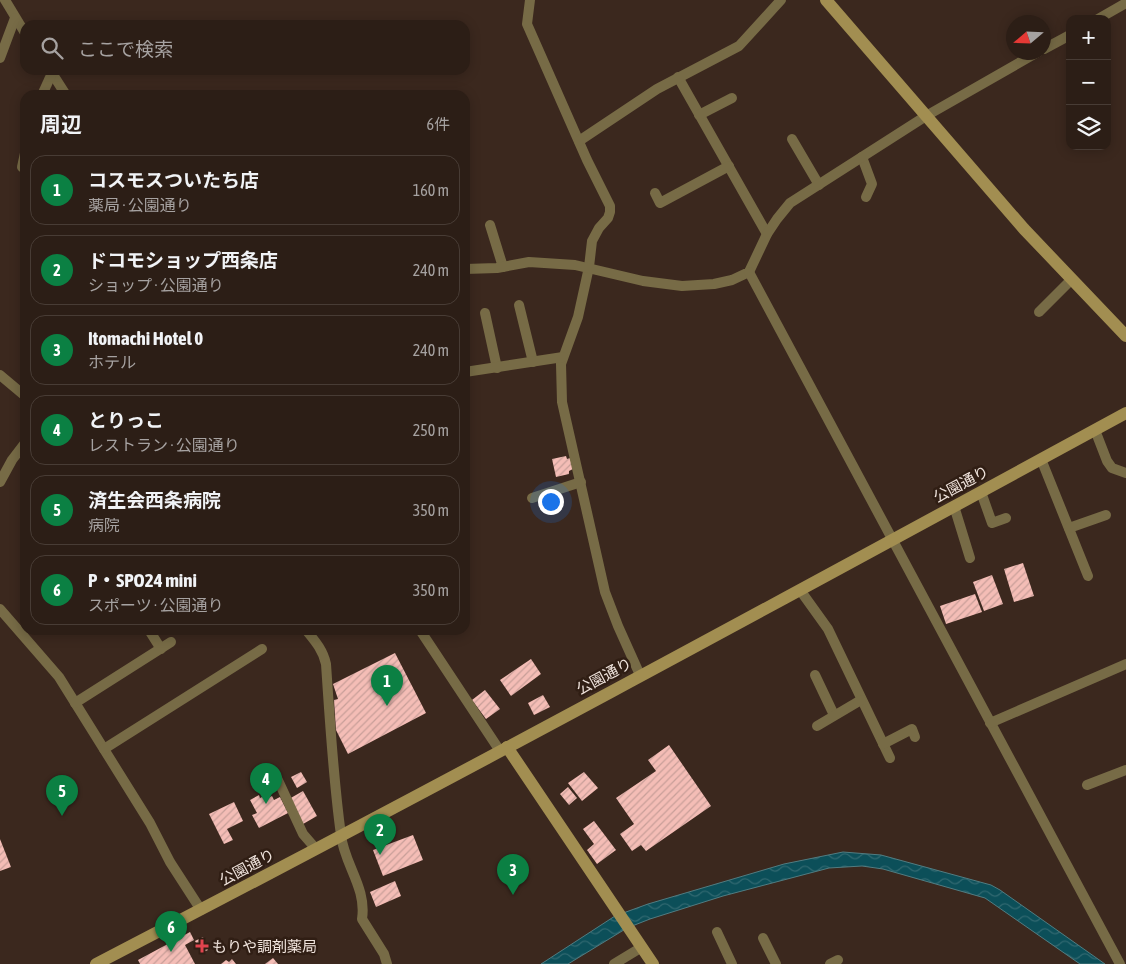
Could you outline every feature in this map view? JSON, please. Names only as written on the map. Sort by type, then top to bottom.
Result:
[{"type":"street","points":[[5,0],[20,25]]},
{"type":"street","points":[[530,0],[527,24],[606,198],[610,212],[592,242],[589,267],[578,317],[561,364],[562,402],[605,592],[640,675]]},
{"type":"street","points":[[579,141],[657,89],[739,46],[781,0]]},
{"type":"street","points":[[826,0],[1024,229],[1126,336]]},
{"type":"street","points":[[1105,15],[1126,3]]},
{"type":"street","points":[[0,58],[16,18]]},
{"type":"street","points":[[1051,45],[1066,37]]},
{"type":"street","points":[[470,269],[503,267],[529,262],[589,267],[643,281],[682,286],[714,284],[732,280],[749,272],[776,219],[790,204],[926,116],[1024,60]]},
{"type":"street","points":[[44,90],[50,75]]},
{"type":"street","points":[[53,75],[63,90]]},
{"type":"street","points":[[678,78],[767,234]]},
{"type":"street","points":[[700,115],[732,98]]},
{"type":"street","points":[[792,139],[819,185]]},
{"type":"street","points":[[862,157],[872,184],[866,197]]},
{"type":"street","points":[[655,193],[660,203],[729,166]]},
{"type":"street","points":[[490,225],[503,267]]},
{"type":"street","points":[[749,272],[1120,964]]},
{"type":"street","points":[[1039,312],[1072,279]]},
{"type":"street","points":[[519,305],[533,362]]},
{"type":"street","points":[[485,313],[497,368]]},
{"type":"street","points":[[470,371],[563,358]]},
{"type":"street","points":[[0,375],[20,392]]},
{"type":"street","name":"公園通り","points":[[96,964],[341,836],[1126,413]]},
{"type":"street","points":[[1095,430],[1107,461],[1112,468],[1126,473]]},
{"type":"street","points":[[0,482],[20,450]]},
{"type":"street","points":[[1041,459],[1088,576]]},
{"type":"street","points":[[532,498],[581,482]]},
{"type":"street","points":[[981,492],[992,523],[1006,518]]},
{"type":"street","points":[[954,506],[970,558]]},
{"type":"street","points":[[1069,528],[1106,515]]},
{"type":"street","points":[[800,590],[828,629],[890,758]]},
{"type":"street","points":[[0,609],[20,632]]},
{"type":"street","points":[[23,635],[59,677],[150,823],[170,862],[201,910]]},
{"type":"street","points":[[152,635],[161,649]]},
{"type":"street","points":[[313,635],[324,654],[326,664],[332,768],[341,836],[344,849],[360,889],[363,910],[362,918],[384,954],[387,964]]},
{"type":"street","points":[[423,635],[620,913],[653,964]]},
{"type":"street","points":[[75,703],[171,642]]},
{"type":"street","points":[[104,749],[262,649]]},
{"type":"street","points":[[990,723],[1126,664]]},
{"type":"street","points":[[815,675],[834,716]]},
{"type":"street","points":[[817,726],[861,700]]},
{"type":"street","points":[[883,744],[912,729],[915,737]]},
{"type":"street","points":[[1087,785],[1126,770]]},
{"type":"street","points":[[278,778],[303,834],[316,849]]},
{"type":"street","points":[[717,932],[732,964]]},
{"type":"street","points":[[763,938],[776,964]]},
{"type":"street","points":[[614,964],[642,947]]},
{"type":"water","points":[[843,852],[881,855],[991,885],[1105,964],[1080,964],[985,898],[883,869],[862,866],[829,868],[723,896],[627,928],[568,964],[541,964],[615,916],[648,904],[784,864]]},
{"type":"building","points":[[566,456],[567,459],[570,458],[573,469],[569,471],[569,474],[556,477],[552,459]]},
{"type":"building","points":[[1023,563],[1034,596],[1014,602],[1004,569]]},
{"type":"building","points":[[992,575],[1003,604],[984,611],[973,582]]},
{"type":"building","points":[[975,594],[982,612],[946,624],[940,606]]},
{"type":"building","points":[[395,653],[426,713],[348,754],[336,730],[334,700],[338,699],[333,684]]},
{"type":"building","points":[[531,659],[541,674],[511,696],[500,680]]},
{"type":"building","points":[[485,690],[500,709],[486,719],[472,700]]},
{"type":"building","points":[[543,695],[550,707],[534,715],[528,703]]},
{"type":"building","points":[[669,745],[711,806],[646,851],[641,845],[632,851],[620,834],[634,824],[616,798],[656,771],[648,760]]},
{"type":"building","points":[[301,772],[307,782],[297,788],[291,777]]},
{"type":"building","points":[[584,772],[598,788],[582,801],[568,783]]},
{"type":"building","points":[[568,787],[577,798],[569,805],[560,794]]},
{"type":"building","points":[[303,791],[317,816],[303,824],[289,799]]},
{"type":"building","points":[[259,795],[260,798],[266,795],[268,798],[272,796],[274,800],[280,797],[288,813],[259,828],[252,815],[257,813],[250,800]]},
{"type":"building","points":[[234,802],[243,821],[227,829],[233,840],[224,844],[209,814]]},
{"type":"building","points":[[594,821],[616,850],[597,864],[587,850],[594,844],[583,829]]},
{"type":"building","points":[[413,835],[423,860],[383,876],[373,850]]},
{"type":"building","points":[[0,839],[11,867],[0,871]]},
{"type":"building","points":[[395,881],[401,896],[376,907],[370,892]]},
{"type":"building","points":[[190,932],[194,940],[185,945],[195,964],[140,964],[138,960]]},
{"type":"building","name":"もりや調剤薬局","points":[[203,937],[208,950],[201,953],[195,941]]},
{"type":"building","points":[[273,958],[278,964],[265,964]]},
{"type":"building","points":[[232,959],[236,964],[221,964],[226,960],[229,962]]},
{"type":"place","name":"コスモスついたち店","points":[[387,706]]},
{"type":"place","name":"とりっこ","points":[[266,804]]},
{"type":"place","name":"済生会西条病院","points":[[62,816]]},
{"type":"place","name":"ドコモショップ西条店","points":[[380,855]]},
{"type":"place","name":"Itomachi Hotel 0","points":[[513,895]]},
{"type":"place","name":"もりや調剤薬局","points":[[202,946]]},
{"type":"place","name":"P・SPO24 mini","points":[[171,952]]}]
